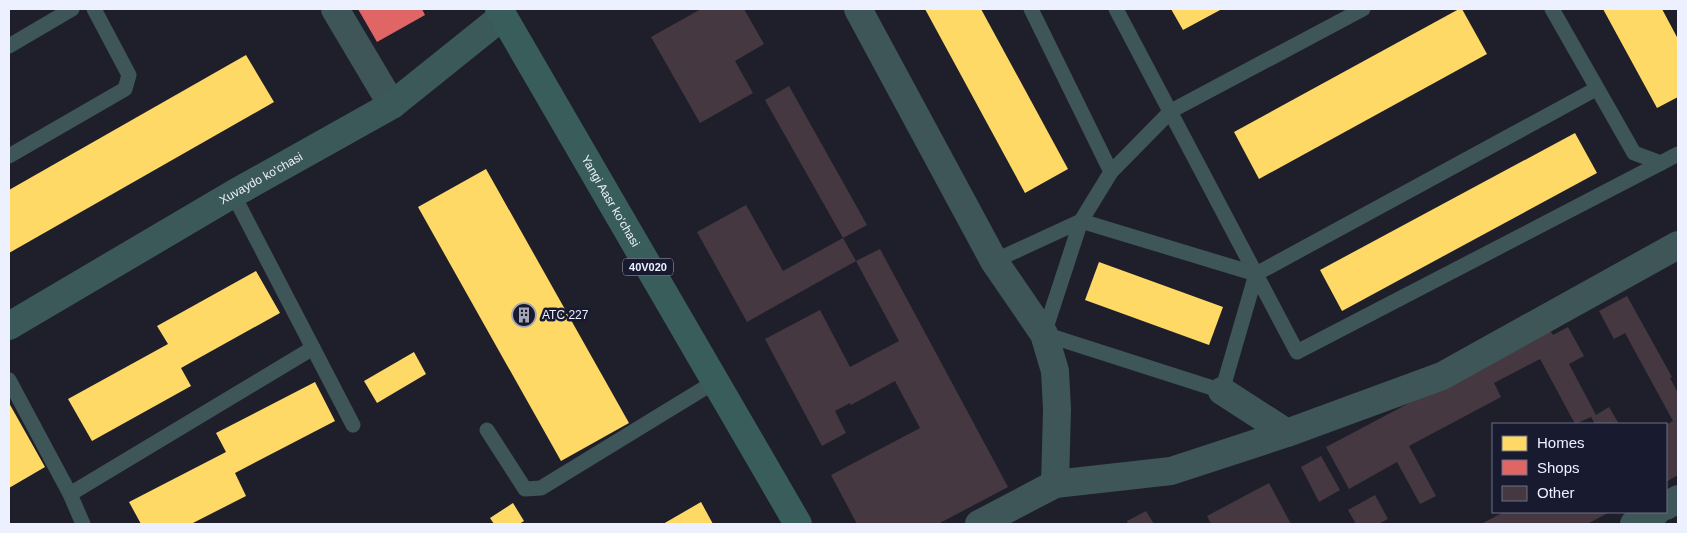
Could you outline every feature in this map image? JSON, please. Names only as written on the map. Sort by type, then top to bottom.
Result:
[{"type":"main road","name":"Yangi Aasr ko'chasi","points":[[502,11],[798,524]]},
{"type":"street","points":[[335,9],[392,104]]},
{"type":"street","points":[[858,9],[994,262],[1044,334],[1054,371],[1057,408],[1055,484]]},
{"type":"street","name":"Xuvaydo ko'chasi","points":[[9,326],[233,194],[392,104],[502,11]]},
{"type":"street","points":[[979,524],[1055,484],[1171,471],[1287,433],[1442,376],[1678,245]]},
{"type":"street","points":[[1222,392],[1287,433]]},
{"type":"street","points":[[1667,505],[1678,499]]},
{"type":"street","points":[[1634,524],[1654,513]]},
{"type":"lane","points":[[9,46],[72,9]]},
{"type":"lane","points":[[9,156],[125,89],[129,75],[94,9]]},
{"type":"lane","points":[[1031,9],[1112,172]]},
{"type":"lane","points":[[1116,9],[1297,352],[1678,154]]},
{"type":"lane","points":[[1363,9],[1171,111],[1112,172],[1081,221],[1044,334],[1222,392],[1256,274],[1596,89]]},
{"type":"lane","points":[[1552,9],[1634,153],[1661,163]]},
{"type":"lane","points":[[233,194],[353,425]]},
{"type":"lane","points":[[994,262],[1081,221],[1256,274]]},
{"type":"lane","points":[[70,494],[313,348]]},
{"type":"lane","points":[[9,380],[70,494],[83,524]]},
{"type":"lane","points":[[487,430],[525,489],[541,488],[716,381]]},
{"type":"building: Homes","points":[[925,9],[981,9],[1068,169],[1025,193]]},
{"type":"building: Homes","points":[[1171,9],[1222,9],[1183,30]]},
{"type":"building: Homes","points":[[1462,9],[1487,54],[1259,179],[1234,132]]},
{"type":"building: Homes","points":[[1603,9],[1662,9],[1678,39],[1678,97],[1657,108]]},
{"type":"building: Homes","points":[[246,55],[274,102],[9,253],[9,190]]},
{"type":"building: Homes","points":[[1575,133],[1597,173],[1342,311],[1320,270]]},
{"type":"building: Homes","name":"АТС 227","points":[[486,169],[629,423],[561,461],[418,207]]},
{"type":"building: Homes","points":[[1099,262],[1223,307],[1209,345],[1085,300]]},
{"type":"building: Homes","points":[[256,271],[280,313],[181,368],[191,386],[92,441],[68,399],[168,344],[157,326]]},
{"type":"building: Homes","points":[[414,352],[426,374],[377,403],[364,381]]},
{"type":"building: Homes","points":[[315,382],[335,421],[235,473],[246,496],[191,524],[141,524],[129,502],[226,452],[216,433]]},
{"type":"building: Homes","points":[[9,403],[45,467],[9,488]]},
{"type":"building: Homes","points":[[701,502],[713,524],[663,524]]},
{"type":"building: Homes","points":[[513,503],[524,521],[519,524],[494,524],[490,518]]},
{"type":"building: Shops","points":[[358,9],[422,9],[425,15],[377,42]]},
{"type":"building: Other","points":[[701,9],[744,9],[764,44],[735,61],[753,93],[700,123],[651,37]]},
{"type":"building: Other","points":[[789,86],[867,225],[843,238],[765,100]]},
{"type":"building: Other","points":[[746,205],[783,271],[843,238],[856,261],[747,322],[697,232]]},
{"type":"building: Other","points":[[880,249],[1008,487],[938,524],[857,524],[831,475],[920,428],[895,381],[851,405],[850,403],[835,411],[846,433],[822,446],[765,339],[820,310],[850,367],[899,341],[856,261]]},
{"type":"building: Other","points":[[1627,296],[1672,377],[1670,378],[1678,393],[1678,475],[1667,481],[1667,424],[1673,421],[1625,333],[1614,339],[1599,311]]},
{"type":"building: Other","points":[[1568,327],[1584,356],[1569,364],[1596,415],[1609,407],[1618,423],[1594,423],[1591,417],[1574,423],[1540,359],[1494,383],[1501,397],[1409,446],[1436,496],[1420,504],[1397,462],[1349,489],[1326,447],[1549,329],[1553,335]]},
{"type":"building: Other","points":[[1321,456],[1340,490],[1319,502],[1301,467]]},
{"type":"building: Other","points":[[1269,483],[1291,524],[1211,524],[1207,516]]},
{"type":"building: Other","points":[[1375,495],[1388,519],[1378,524],[1356,524],[1348,510]]},
{"type":"building: Other","points":[[1146,511],[1154,524],[1128,524],[1127,521]]},
{"type":"building: Other","points":[[1502,513],[1608,513],[1587,524],[1481,524]]},
{"type":"place","name":"АТС 227","points":[[524,315]]}]
